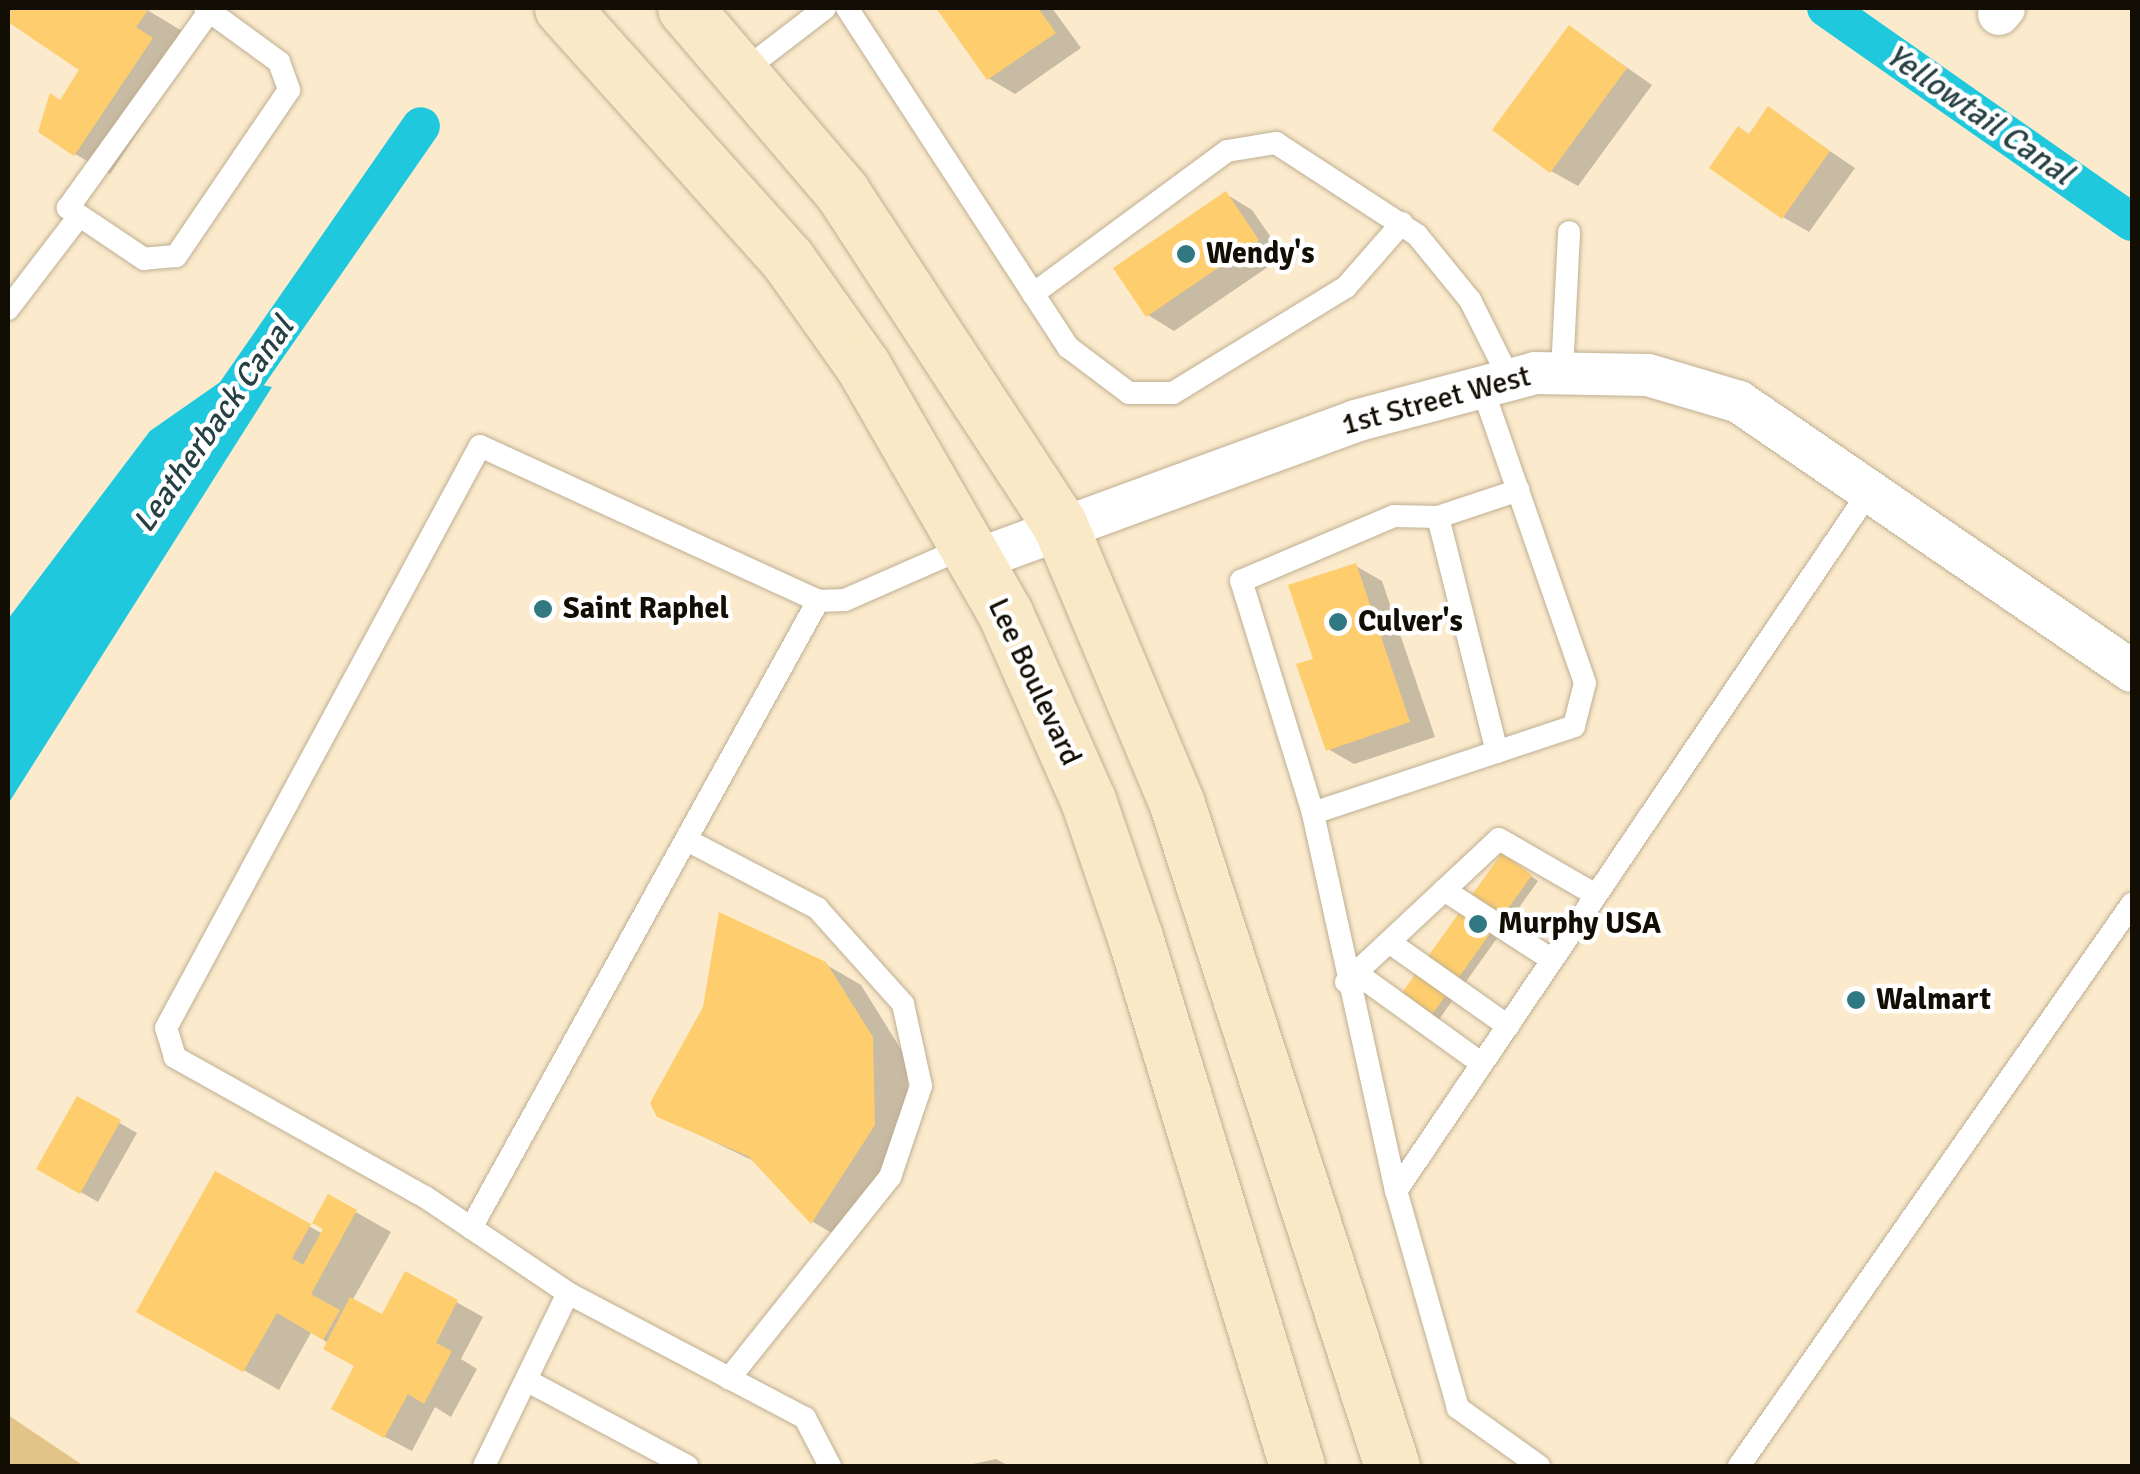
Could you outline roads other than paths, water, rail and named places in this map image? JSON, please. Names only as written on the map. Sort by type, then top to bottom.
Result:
[{"type":"main road","name":"Lee Boulevard","points":[[562,8],[788,260],[972,553],[1088,800],[1296,1466]]},
{"type":"main road","points":[[685,8],[742,72],[937,328],[1058,523],[1178,804],[1392,1466]]},
{"type":"street","name":"1st Street West","points":[[972,553],[1244,456],[1496,383],[1562,372],[1698,386],[1870,489],[2132,671]]},
{"type":"lane","points":[[742,72],[825,8]]},
{"type":"lane","points":[[847,8],[1068,347],[1106,381],[1129,393],[1173,393],[1346,287],[1402,223]]},
{"type":"lane","points":[[206,10],[279,62],[289,90],[176,256],[144,259],[68,208],[206,10]]},
{"type":"lane","points":[[1033,294],[1246,146],[1302,152],[1402,223],[1470,300],[1496,383],[1519,490],[1585,683],[1574,726],[1314,812]]},
{"type":"lane","points":[[8,310],[80,216]]},
{"type":"lane","points":[[1562,372],[1569,232]]},
{"type":"lane","points":[[831,1462],[805,1418],[568,1293],[471,1228],[175,1056],[166,1028],[480,446],[818,601],[846,600],[972,553]]},
{"type":"lane","points":[[1396,1192],[1870,489]]},
{"type":"lane","points":[[1519,490],[1438,516],[1394,516],[1241,581],[1314,812],[1396,1192],[1458,1408],[1539,1466]]},
{"type":"lane","points":[[1438,516],[1497,752]]},
{"type":"lane","points":[[471,1228],[818,601]]},
{"type":"lane","points":[[1351,978],[1499,838],[1596,895]]},
{"type":"lane","points":[[687,840],[817,908],[903,1004],[921,1086],[890,1177],[729,1379]]},
{"type":"lane","points":[[1444,890],[1552,960]]},
{"type":"lane","points":[[1739,1466],[2132,904]]},
{"type":"lane","points":[[1389,942],[1508,1026]]},
{"type":"lane","points":[[1351,978],[1482,1064]]},
{"type":"lane","points":[[484,1466],[568,1293]]},
{"type":"lane","points":[[526,1380],[687,1466]]},
{"type":"water","points":[[226,378],[272,387],[8,804],[8,619],[150,431]]},
{"type":"waterway","name":"Yellowtail Canal","points":[[1826,8],[2132,222]]},
{"type":"waterway","name":"Leatherback Canal","points":[[216,421],[421,126]]},
{"type":"place","name":"Wendy's","points":[[1186,254]]},
{"type":"place","name":"Saint Raphel","points":[[543,609]]},
{"type":"place","name":"Culver's","points":[[1338,622]]},
{"type":"place","name":"Murphy USA","points":[[1478,924]]},
{"type":"place","name":"Walmart","points":[[1856,1000]]}]
